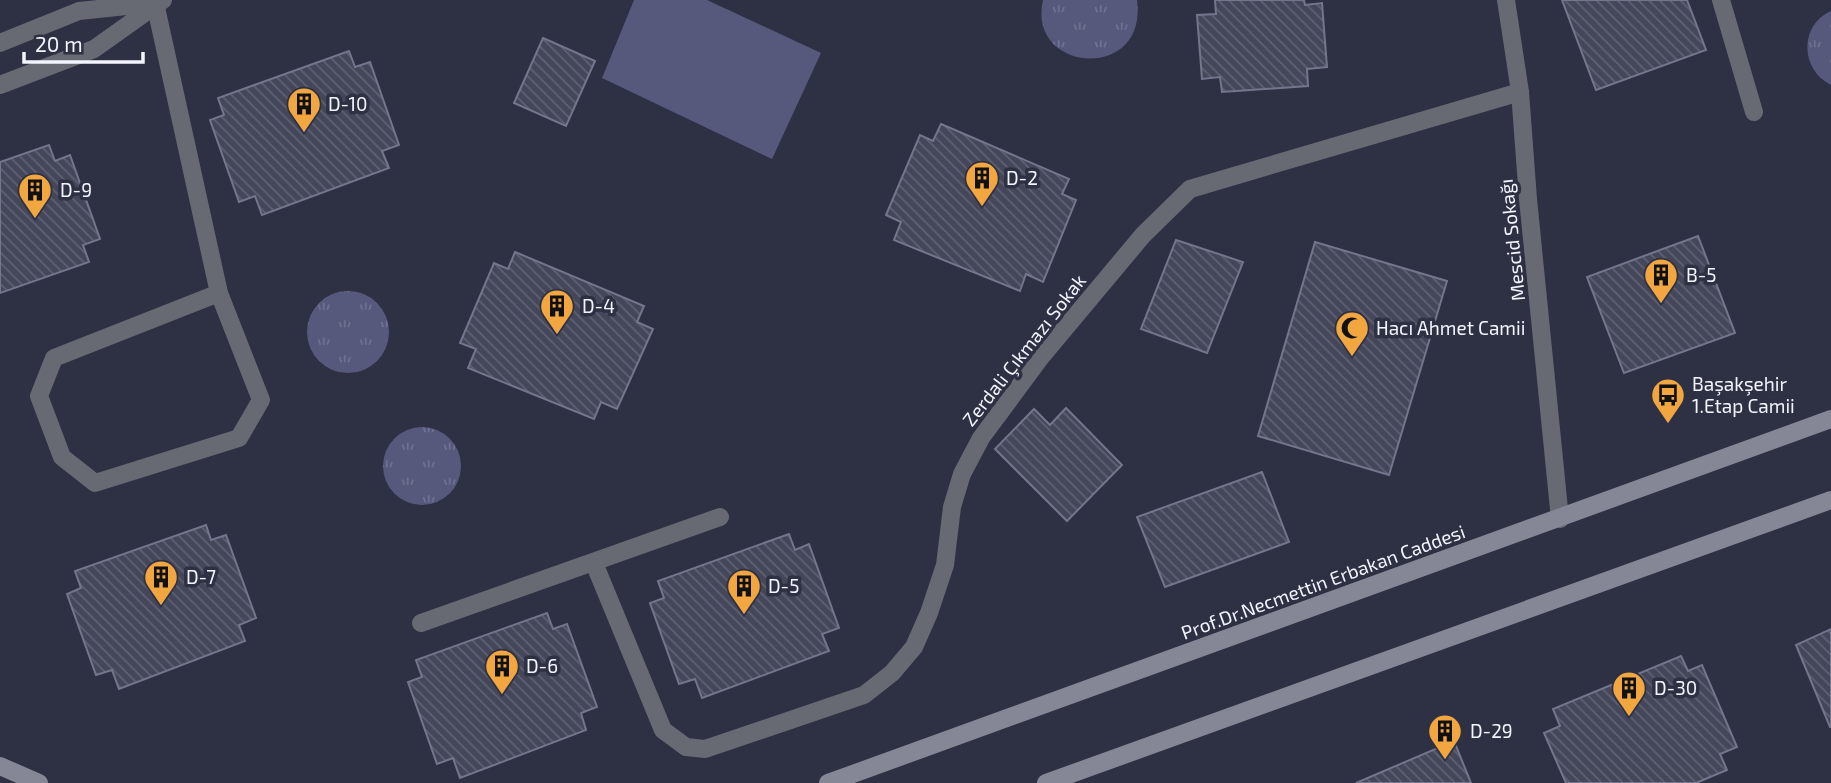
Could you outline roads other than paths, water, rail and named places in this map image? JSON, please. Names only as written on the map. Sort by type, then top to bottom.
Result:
[{"type":"main road","name":"Prof.Dr.Necmettin Erbakan Caddesi","points":[[828,783],[1831,419]]},
{"type":"main road","points":[[1046,783],[1831,500]]},
{"type":"main road","points":[[0,766],[39,783]]},
{"type":"street","name":"Mescid Sokağı","points":[[1506,0],[1520,92],[1560,519]]},
{"type":"street","points":[[1721,0],[1754,112]]},
{"type":"street","points":[[0,43],[79,11],[159,2]]},
{"type":"street","points":[[0,85],[94,49],[159,2]]},
{"type":"street","points":[[159,2],[219,293],[261,400],[239,438],[95,483],[62,457],[39,396],[54,358],[219,293]]},
{"type":"street","name":"Zerdali Çıkmazı Sokak","points":[[594,563],[663,730],[685,747],[705,749],[864,695],[892,673],[914,647],[945,565],[952,507],[962,474],[981,438],[1041,357],[1143,235],[1190,189],[1520,92]]},
{"type":"street","points":[[421,623],[720,517]]},
{"type":"place","name":"D-10","points":[[304,134]]},
{"type":"place","name":"D-2","points":[[982,208]]},
{"type":"place","name":"D-9","points":[[35,220]]},
{"type":"place","name":"B-5","points":[[1661,305]]},
{"type":"place","name":"D-4","points":[[557,336]]},
{"type":"place","name":"Hacı Ahmet Camii","points":[[1352,358]]},
{"type":"place","name":"Başakşehir 1.Etap Camii","points":[[1668,425]]},
{"type":"place","name":"D-7","points":[[161,607]]},
{"type":"place","name":"D-5","points":[[744,616]]},
{"type":"place","name":"D-6","points":[[502,696]]},
{"type":"place","name":"D-30","points":[[1629,718]]},
{"type":"place","name":"D-29","points":[[1445,761]]}]
